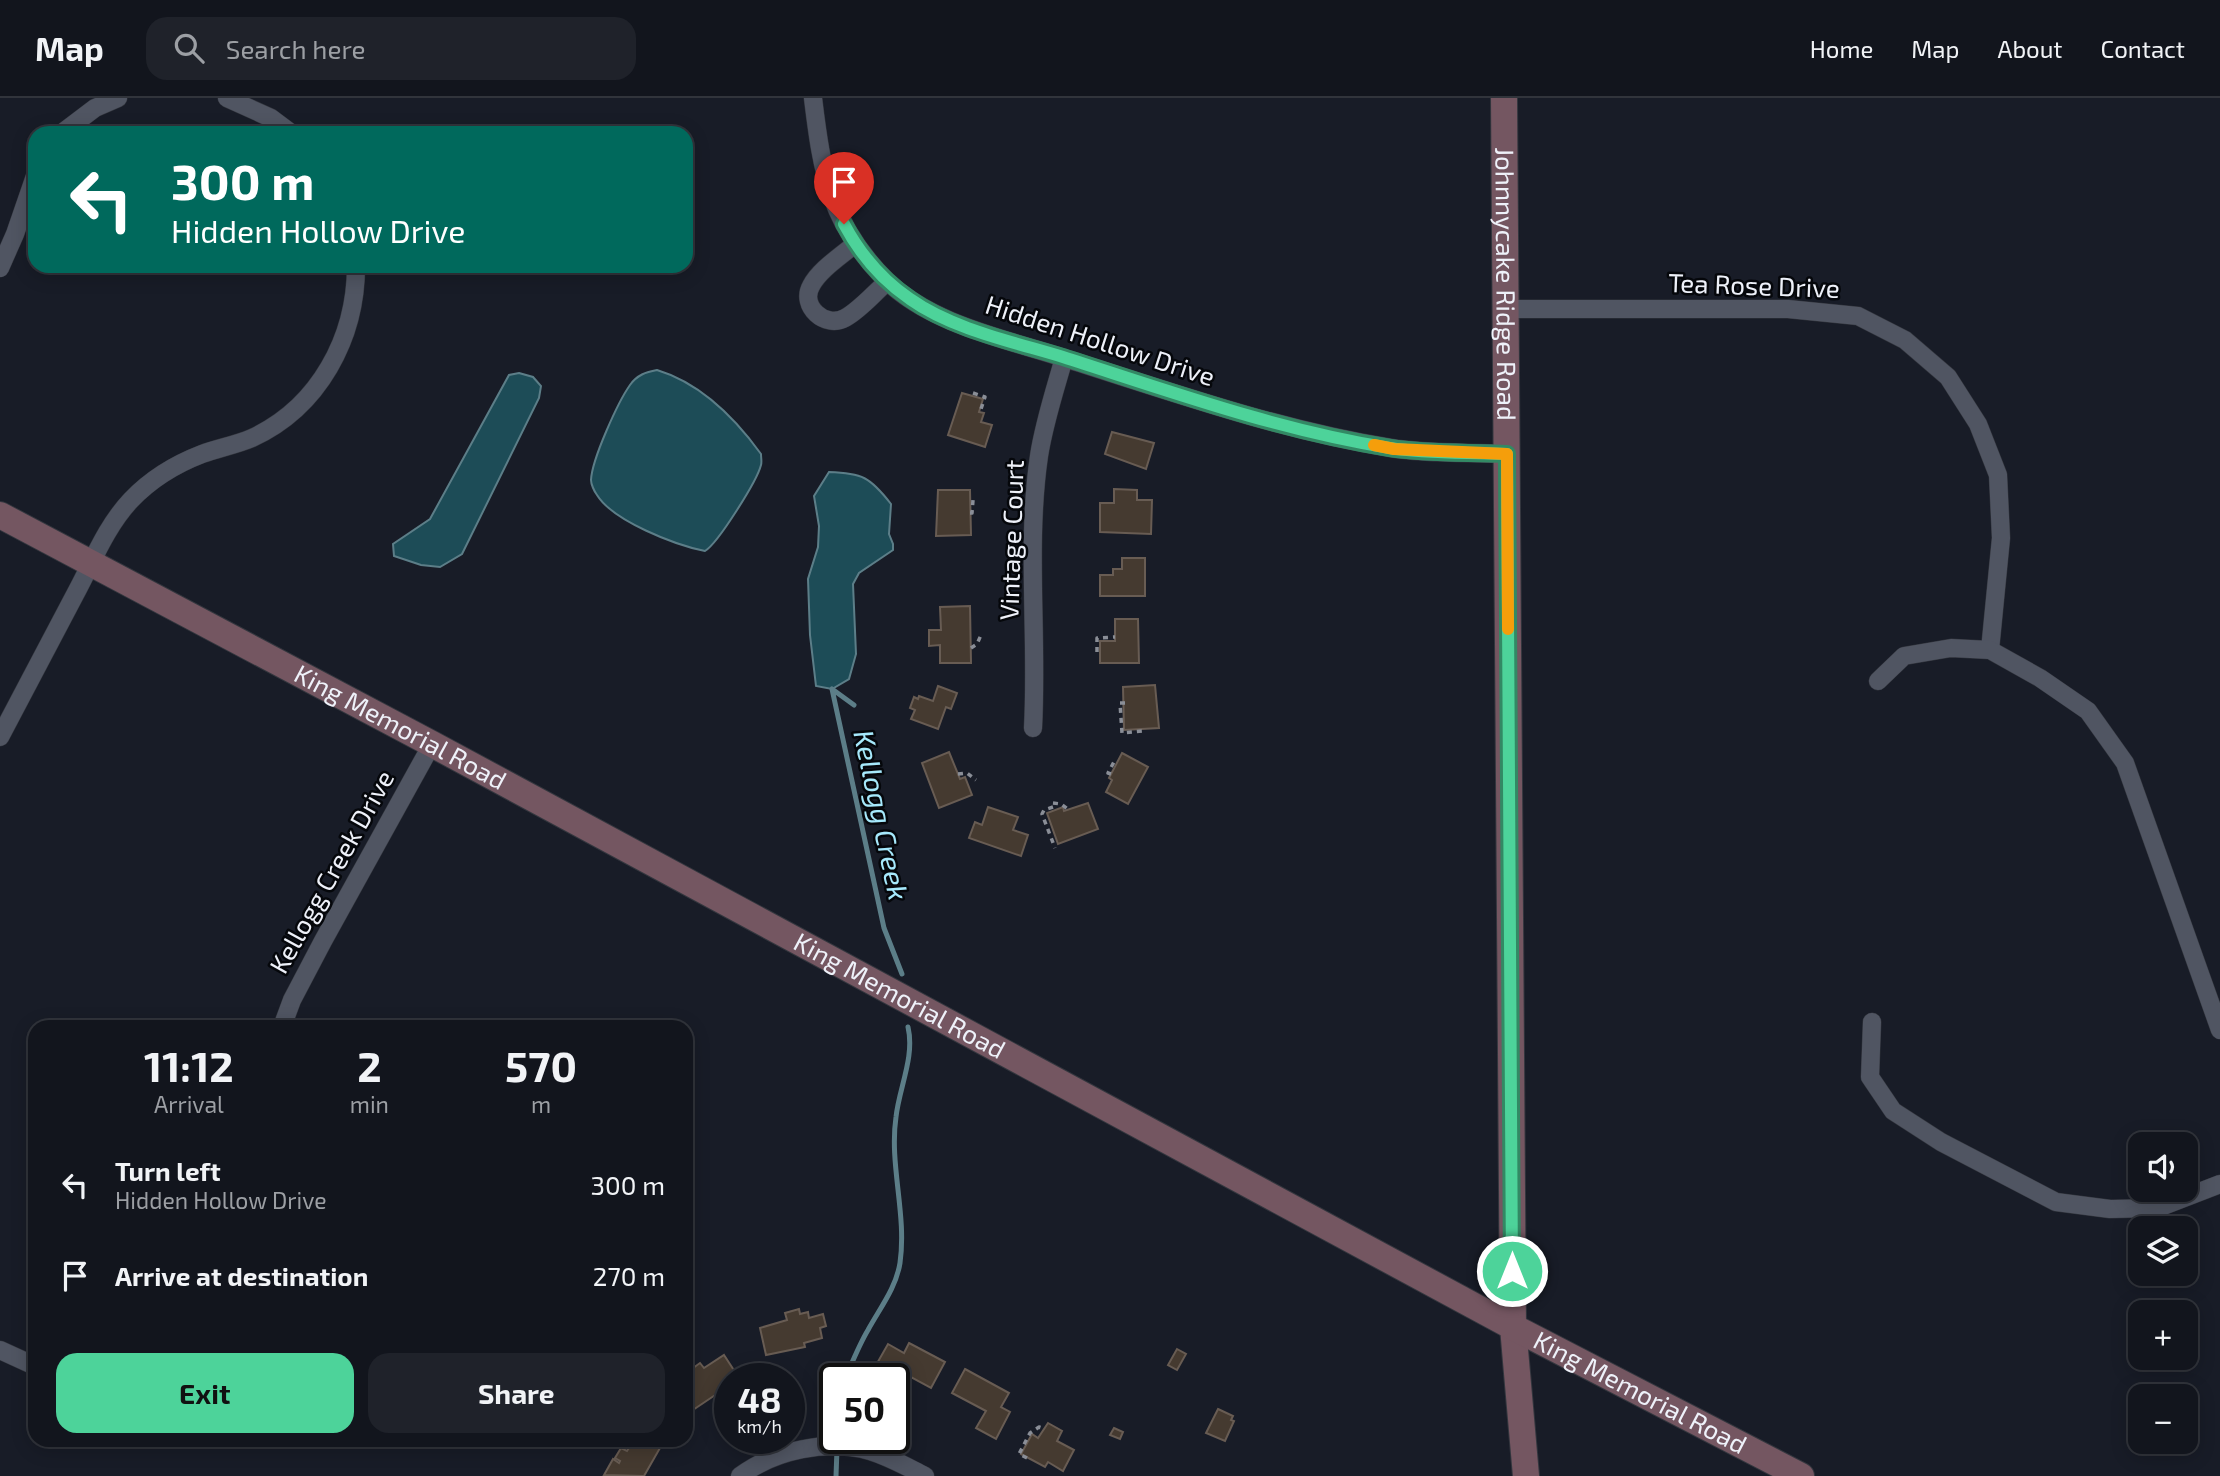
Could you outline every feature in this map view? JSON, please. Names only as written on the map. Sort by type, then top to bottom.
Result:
[{"type":"street","points":[[71,126],[95,108],[118,98]]},
{"type":"street","points":[[227,98],[271,118],[282,126]]},
{"type":"street","name":"Hidden Hollow Drive","points":[[813,98],[820,157],[834,205],[855,244],[887,282],[934,314],[1064,358],[1310,433],[1394,449],[1507,454]]},
{"type":"street","name":"Johnnycake Ridge Road","points":[[1504,98],[1513,1327],[1527,1476]]},
{"type":"street","points":[[0,268],[28,196]]},
{"type":"street","points":[[855,244],[811,284],[808,295],[815,313],[831,320],[845,318],[887,282]]},
{"type":"street","points":[[0,737],[121,512],[158,478],[189,460],[266,430],[291,412],[313,391],[331,366],[347,328],[356,273]]},
{"type":"street","name":"Tea Rose Drive","points":[[1505,309],[1788,309],[1858,316],[1905,340],[1948,377],[1979,425],[1998,475],[2001,538],[1990,650]]},
{"type":"street","name":"Vintage Court","points":[[1033,728],[1035,506],[1039,455],[1064,358]]},
{"type":"street","name":"King Memorial Road","points":[[0,515],[432,744],[1513,1327],[1801,1476]]},
{"type":"street","points":[[1878,681],[1904,656],[1951,648],[1990,650],[2040,678],[2088,711],[2124,763],[2220,1030]]},
{"type":"street","name":"Kellogg Creek Drive","points":[[285,1020],[292,1000],[432,744]]},
{"type":"street","points":[[1872,1022],[1870,1077],[1893,1111],[1941,1142],[2056,1202],[2110,1209],[2158,1208],[2220,1184]]},
{"type":"street","points":[[0,1350],[28,1363]]},
{"type":"street","points":[[740,1476],[782,1454],[830,1447],[855,1448],[879,1454],[925,1476]]},
{"type":"path","points":[[973,393],[985,397],[980,412]]},
{"type":"path","points":[[970,513],[973,500]]},
{"type":"path","points":[[971,648],[977,644],[981,635]]},
{"type":"path","points":[[1097,652],[1097,638],[1115,637]]},
{"type":"path","points":[[1125,703],[1120,703],[1122,733],[1142,731]]},
{"type":"path","points":[[1111,774],[1108,773],[1115,760]]},
{"type":"path","points":[[958,774],[967,772],[976,780]]},
{"type":"path","points":[[1055,848],[1042,814],[1053,805],[1061,804],[1069,810]]},
{"type":"path","points":[[1027,1458],[1018,1454],[1030,1433],[1039,1427],[1045,1429]]},
{"type":"water","points":[[657,370],[688,384],[715,403],[761,454],[761,465],[745,497],[719,536],[705,551],[662,538],[630,523],[605,505],[591,480],[601,445],[625,393],[639,376]]},
{"type":"water","points":[[519,373],[533,377],[541,386],[539,398],[462,554],[440,567],[421,565],[394,556],[393,544],[430,519],[509,375]]},
{"type":"water","points":[[829,472],[858,475],[871,482],[884,495],[891,504],[889,534],[893,544],[893,550],[859,573],[853,584],[856,654],[849,679],[832,689],[816,686],[810,635],[808,579],[818,547],[819,526],[814,496]]},
{"type":"building","points":[[962,393],[983,399],[979,412],[984,413],[981,422],[992,425],[985,447],[948,435]]},
{"type":"building","points":[[1112,432],[1154,443],[1146,469],[1105,454]]},
{"type":"building","points":[[1114,489],[1137,490],[1137,500],[1152,500],[1151,534],[1100,532],[1100,503],[1114,503]]},
{"type":"building","points":[[938,490],[970,490],[971,535],[936,536]]},
{"type":"building","points":[[1122,558],[1145,558],[1145,596],[1100,596],[1100,575],[1113,575],[1113,569],[1122,569]]},
{"type":"building","points":[[970,606],[971,663],[940,663],[940,645],[929,646],[929,630],[941,630],[940,607]]},
{"type":"building","points":[[1115,619],[1138,619],[1139,663],[1100,663],[1100,641],[1115,641]]},
{"type":"building","points":[[1155,685],[1159,728],[1124,730],[1123,687]]},
{"type":"building","points":[[938,686],[957,693],[951,709],[946,707],[938,729],[911,719],[915,710],[910,708],[914,697],[933,701]]},
{"type":"building","points":[[949,752],[960,779],[965,777],[972,795],[939,808],[922,763]]},
{"type":"building","points":[[1122,753],[1148,767],[1128,804],[1106,792],[1112,780],[1109,778]]},
{"type":"building","points":[[1088,803],[1098,829],[1058,844],[1047,813]]},
{"type":"building","points":[[988,807],[1018,817],[1013,830],[1028,835],[1021,856],[969,838],[975,822],[982,825]]},
{"type":"building","points":[[799,1309],[800,1314],[808,1312],[809,1318],[823,1314],[826,1326],[820,1328],[822,1338],[804,1343],[805,1347],[766,1355],[760,1328],[787,1320],[785,1313]]},
{"type":"building","points":[[909,1343],[945,1362],[931,1388],[910,1377],[910,1363],[877,1363],[888,1344],[904,1353]]},
{"type":"building","points":[[1177,1349],[1186,1354],[1177,1370],[1168,1365]]},
{"type":"building","points":[[724,1355],[729,1363],[714,1363],[714,1396],[693,1410],[693,1368],[700,1363],[704,1368]]},
{"type":"building","points":[[965,1369],[1009,1393],[1001,1407],[1010,1412],[996,1439],[976,1428],[986,1411],[952,1393]]},
{"type":"building","points":[[1218,1409],[1233,1416],[1231,1420],[1234,1421],[1225,1441],[1206,1433]]},
{"type":"building","points":[[1048,1423],[1062,1431],[1057,1441],[1074,1450],[1063,1471],[1048,1462],[1045,1467],[1021,1454],[1032,1434],[1038,1438]]},
{"type":"building","points":[[1114,1428],[1123,1432],[1120,1439],[1110,1435]]},
{"type":"building","points":[[630,1447],[661,1447],[644,1476],[604,1475],[613,1459],[619,1463],[615,1458],[621,1448],[627,1451]]},
{"type":"waterway","name":"Kellogg Creek","points":[[854,705],[832,689],[884,928],[902,974]]},
{"type":"waterway","name":"Kellogg Creek","points":[[852,1363],[891,1289],[900,1263],[902,1245],[894,1135],[910,1050],[908,1027]]},
{"type":"waterway","name":"Kellogg Creek","points":[[836,1476],[837,1454]]},
{"type":"slow traffic","points":[[1374,445],[1394,449],[1507,454],[1508,629]]},
{"type":"route","points":[[844,224],[857,248],[887,282],[910,300],[934,314],[991,335],[1247,416],[1310,433],[1394,449],[1507,454],[1512,1271]]}]
